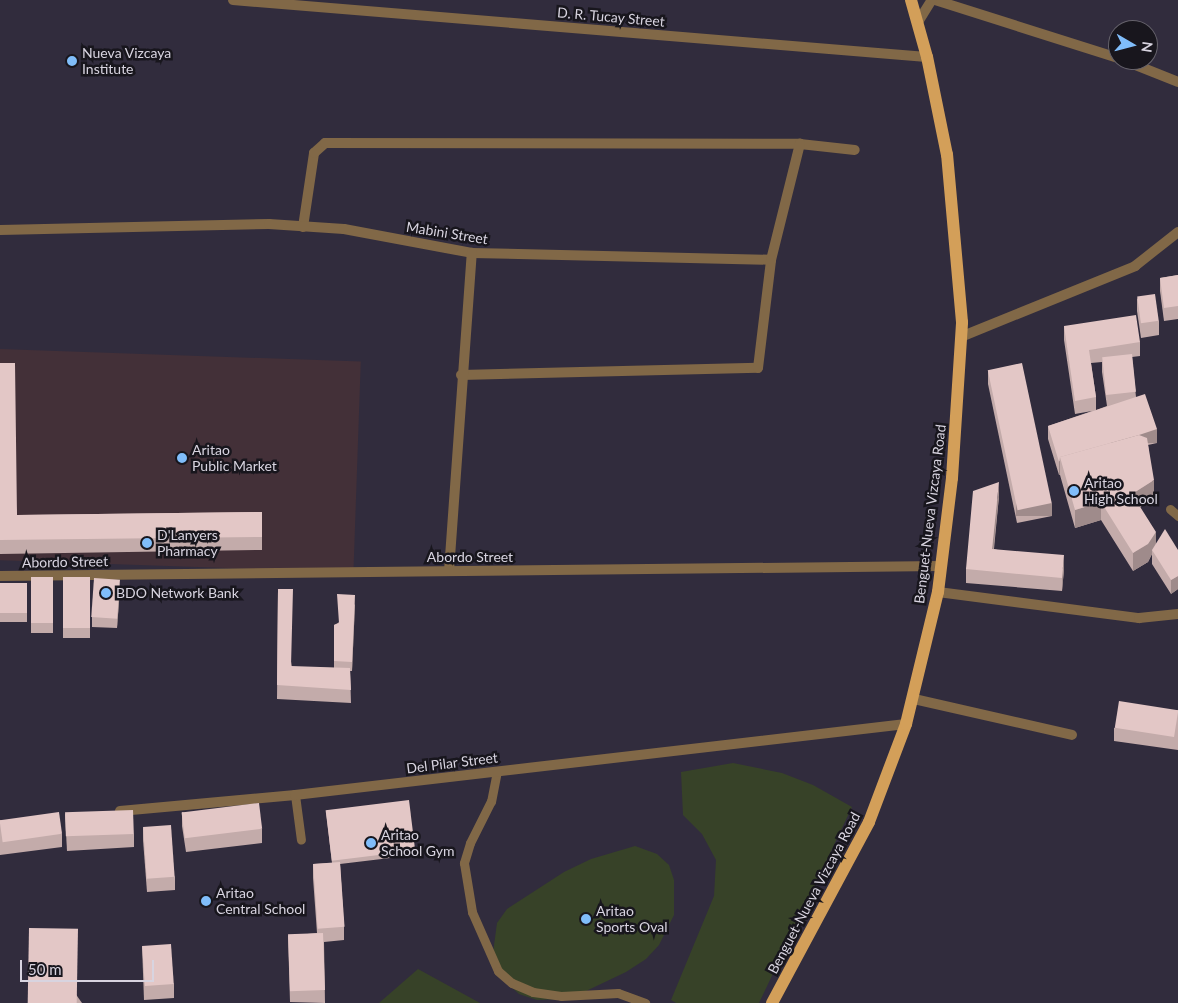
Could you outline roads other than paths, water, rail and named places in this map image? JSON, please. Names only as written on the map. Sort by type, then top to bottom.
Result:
[{"type":"main road","name":"Benguet-Nueva Vizcaya Road","points":[[772,1003],[868,822],[914,699],[938,592],[963,336],[947,155],[927,57],[911,0]]},
{"type":"street","name":"D. R. Tucay Street","points":[[232,0],[927,57]]},
{"type":"street","points":[[918,22],[934,0],[1108,55]]},
{"type":"street","points":[[1148,70],[1178,82]]},
{"type":"street","points":[[303,227],[314,153],[325,143],[800,144],[855,150]]},
{"type":"street","points":[[461,375],[758,368],[771,260],[800,144]]},
{"type":"street","name":"Mabini Street","points":[[0,230],[269,224],[344,229],[472,254],[771,260]]},
{"type":"street","points":[[963,336],[1135,266],[1178,232]]},
{"type":"street","points":[[449,571],[461,375],[472,254]]},
{"type":"street","name":"Abordo Street","points":[[0,576],[940,566]]},
{"type":"street","points":[[938,592],[1139,618],[1178,614]]},
{"type":"street","points":[[914,699],[1072,735]]},
{"type":"street","name":"Del Pilar Street","points":[[108,812],[295,795],[906,724]]},
{"type":"lane","points":[[1170,509],[1178,516]]},
{"type":"lane","points":[[497,771],[491,801],[470,843],[464,864],[472,912],[498,972],[512,983],[533,992],[561,996],[618,993],[645,1003]]},
{"type":"lane","points":[[295,795],[301,840]]},
{"type":"place","name":"Nueva Vizcaya Institute","points":[[72,61]]},
{"type":"place","name":"Aritao Public Market","points":[[182,458]]},
{"type":"place","name":"Aritao High School","points":[[1074,491]]},
{"type":"place","name":"D'Lanyers Pharmacy","points":[[147,543]]},
{"type":"place","name":"BDO Network Bank","points":[[106,593]]},
{"type":"place","name":"Aritao School Gym","points":[[371,843]]},
{"type":"place","name":"Aritao Central School","points":[[206,901]]},
{"type":"place","name":"Aritao Sports Oval","points":[[586,919]]}]
